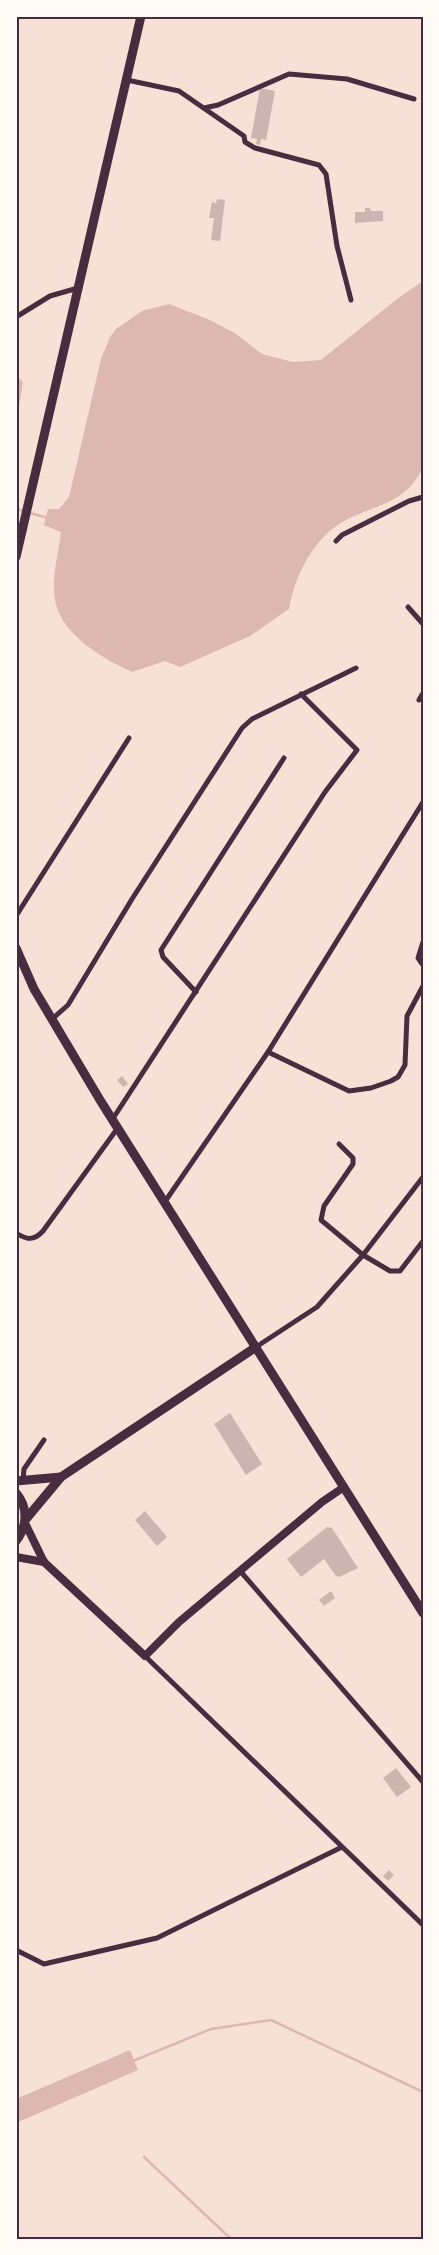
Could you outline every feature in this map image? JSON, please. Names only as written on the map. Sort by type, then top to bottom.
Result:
[{"type":"main road","points":[[16,557],[141,16]]},
{"type":"main road","points":[[16,948],[34,989],[51,1020],[117,1129],[423,1613]]},
{"type":"main road","points":[[16,1541],[26,1521],[61,1477],[256,1347]]},
{"type":"main road","points":[[19,1481],[61,1477]]},
{"type":"main road","points":[[16,1493],[24,1507],[26,1521],[44,1562],[145,1656],[179,1622],[241,1572],[322,1502],[344,1487]]},
{"type":"main road","points":[[16,1557],[44,1562]]},
{"type":"street","points":[[204,108],[218,105],[289,74],[347,79],[414,99]]},
{"type":"street","points":[[127,80],[179,92],[244,136],[244,142],[254,148],[314,162],[323,169],[337,246],[351,300]]},
{"type":"street","points":[[16,317],[50,296],[79,288]]},
{"type":"street","points":[[336,541],[342,535],[409,501],[423,497]]},
{"type":"street","points":[[408,607],[423,624]]},
{"type":"street","points":[[51,1020],[68,1005],[237,735],[252,719],[356,668]]},
{"type":"street","points":[[419,700],[423,693]]},
{"type":"street","points":[[112,1120],[325,792],[357,750],[301,694]]},
{"type":"street","points":[[16,916],[129,738]]},
{"type":"street","points":[[196,992],[163,957],[160,950],[284,758]]},
{"type":"street","points":[[164,1204],[268,1052],[423,802]]},
{"type":"street","points":[[423,942],[418,958],[423,965]]},
{"type":"street","points":[[268,1052],[349,1091],[371,1088],[392,1081],[400,1075],[405,1065],[407,1016],[423,986]]},
{"type":"street","points":[[16,1233],[27,1239],[34,1239],[43,1231],[117,1129]]},
{"type":"street","points":[[339,1144],[353,1158],[353,1164],[324,1206],[321,1220],[363,1256],[390,1271],[400,1270],[423,1241]]},
{"type":"street","points":[[256,1347],[317,1306],[363,1256],[423,1177]]},
{"type":"street","points":[[19,1481],[24,1469],[44,1440]]},
{"type":"street","points":[[241,1572],[423,1782]]},
{"type":"street","points":[[145,1656],[423,1925]]},
{"type":"street","points":[[16,1950],[36,1962],[44,1964],[157,1938],[342,1847]]},
{"type":"shaded area","points":[[423,281],[423,466],[416,480],[407,490],[385,504],[347,519],[326,535],[318,543],[304,564],[291,598],[289,609],[250,636],[180,667],[165,661],[132,672],[106,659],[81,641],[70,630],[56,605],[54,575],[61,532],[44,525],[48,509],[59,509],[69,497],[101,359],[110,337],[116,329],[142,311],[169,304],[210,320],[236,334],[262,354],[293,362],[321,360],[397,299]]},
{"type":"shaded area","points":[[16,374],[23,383],[17,418],[16,438]]},
{"type":"shaded area","points":[[130,2050],[138,2070],[16,2123],[16,2099]]},
{"type":"building","points":[[260,88],[275,91],[266,140],[261,139],[260,145],[256,144],[257,139],[251,138]]},
{"type":"building","points":[[217,199],[225,200],[220,241],[211,240],[214,218],[209,218],[212,202],[216,203]]},
{"type":"building","points":[[365,208],[370,208],[371,211],[383,211],[383,221],[355,223],[355,212],[365,212]]},
{"type":"building","points":[[122,1076],[128,1084],[123,1087],[117,1080]]},
{"type":"building","points":[[230,1413],[262,1464],[246,1475],[214,1424]]},
{"type":"building","points":[[145,1511],[167,1537],[157,1546],[135,1520]]},
{"type":"building","points":[[327,1527],[332,1528],[358,1568],[339,1577],[336,1576],[324,1559],[301,1577],[287,1559]]},
{"type":"building","points":[[331,1591],[335,1598],[324,1606],[319,1600]]},
{"type":"building","points":[[396,1768],[411,1787],[397,1797],[383,1778]]},
{"type":"building","points":[[389,1870],[394,1875],[388,1881],[383,1876]]},
{"type":"waterway","points":[[16,509],[24,511]]},
{"type":"waterway","points":[[30,513],[48,518]]},
{"type":"waterway","points":[[133,2061],[211,2029],[271,2020],[423,2092]]},
{"type":"waterway","points":[[144,2157],[231,2239]]}]
